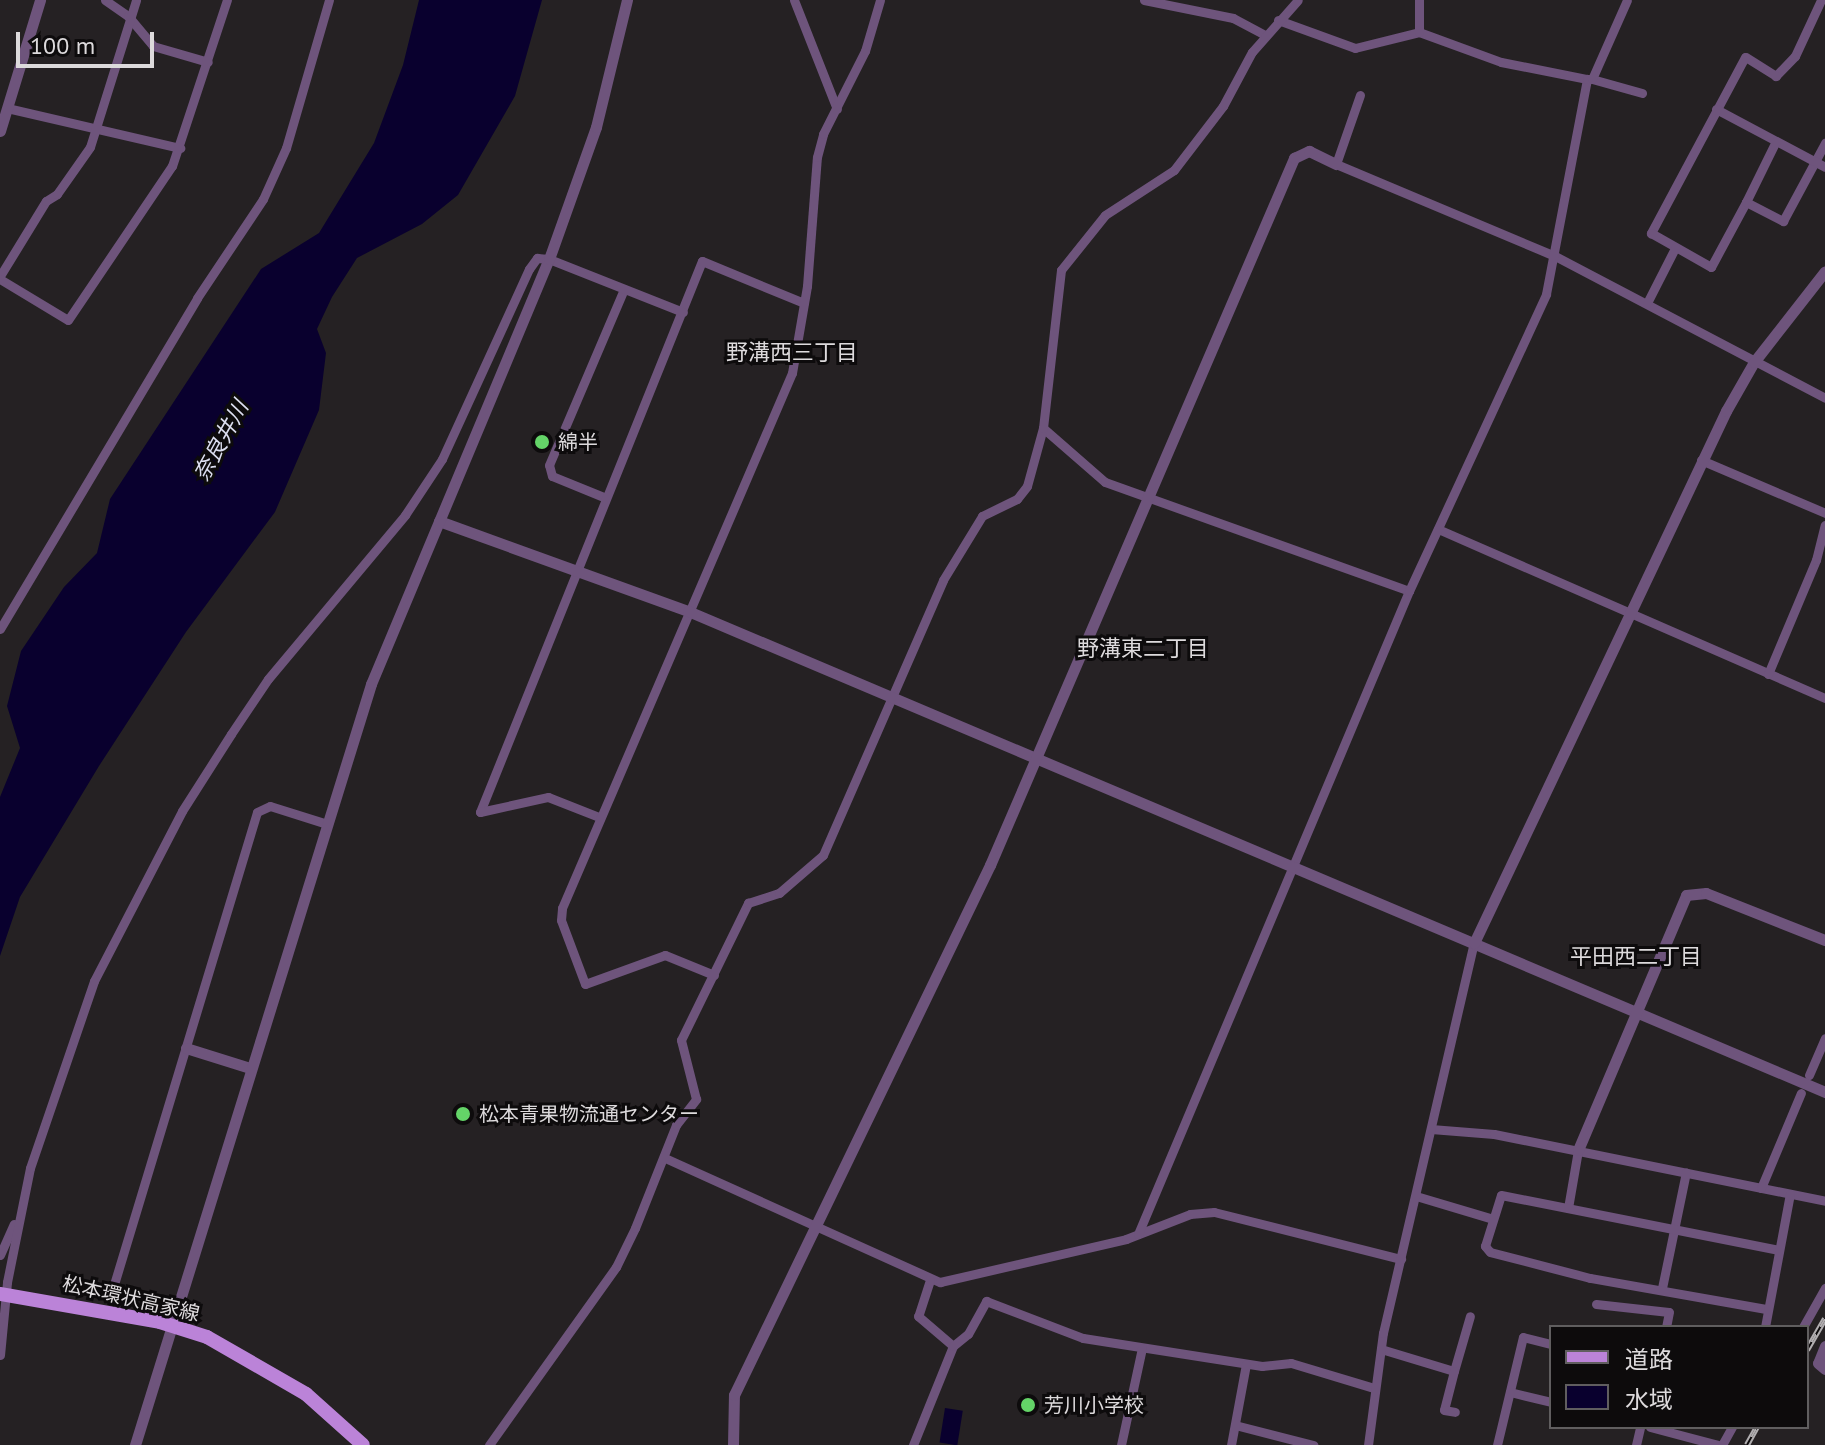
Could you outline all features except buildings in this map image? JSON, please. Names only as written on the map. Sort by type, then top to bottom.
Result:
[{"type":"main road","name":"松本環状高家線","points":[[3,1294],[171,1325],[268,1369],[323,1407],[363,1445]]},
{"type":"street","points":[[0,131],[40,0]]},
{"type":"street","points":[[105,0],[128,16],[153,46],[208,62]]},
{"type":"street","points":[[136,0],[128,16],[90,147],[57,194],[46,201],[0,277],[68,320],[180,148],[227,0]]},
{"type":"street","points":[[0,629],[197,298],[263,199],[286,148],[329,0]]},
{"type":"street","points":[[135,1445],[324,823],[371,684],[549,259],[596,127],[627,0]]},
{"type":"street","points":[[794,0],[837,109]]},
{"type":"street","points":[[714,975],[665,955],[585,984],[561,920],[599,817],[792,373],[804,303],[817,157],[865,51],[880,0]]},
{"type":"street","points":[[1144,0],[1233,18],[1265,35]]},
{"type":"street","points":[[489,1445],[616,1267],[665,1158],[676,1125],[696,1099],[681,1040],[748,903],[779,893],[823,855],[943,580],[982,516],[1017,499],[1027,486],[1043,428],[1061,270],[1093,225],[1181,162],[1223,106],[1265,35],[1298,0]]},
{"type":"street","points":[[1419,0],[1419,32]]},
{"type":"street","points":[[1138,1234],[1409,591],[1546,294],[1590,79],[1627,0]]},
{"type":"street","points":[[1776,141],[1711,267],[1651,233],[1745,57],[1776,76],[1795,56],[1821,0]]},
{"type":"street","points":[[1278,20],[1355,48],[1419,32],[1501,62],[1590,79],[1642,93]]},
{"type":"street","points":[[1336,164],[1360,95]]},
{"type":"street","points":[[1716,109],[1820,165]]},
{"type":"street","points":[[4,110],[180,148]]},
{"type":"street","points":[[1746,202],[1783,221],[1820,165],[1825,143]]},
{"type":"street","points":[[733,1445],[734,1395],[1037,760],[1294,158],[1309,151],[1555,256],[1825,398]]},
{"type":"street","points":[[1647,303],[1675,248]]},
{"type":"street","points":[[0,1355],[3,1294],[20,1214],[48,1104],[94,981],[182,811],[268,679],[412,504],[442,459],[524,279],[537,258],[549,259],[683,312]]},
{"type":"street","points":[[599,817],[548,797],[480,812],[702,261],[804,303]]},
{"type":"street","points":[[1368,1445],[1381,1349],[1474,943],[1701,460],[1754,362],[1825,271]]},
{"type":"street","points":[[606,498],[552,476],[549,465],[624,289]]},
{"type":"street","points":[[1043,428],[1105,482],[1409,591]]},
{"type":"street","points":[[1701,460],[1825,513]]},
{"type":"street","points":[[439,521],[688,611],[1825,1092]]},
{"type":"street","points":[[1768,674],[1816,560],[1825,525]]},
{"type":"street","points":[[1438,529],[1825,698]]},
{"type":"street","points":[[112,1291],[257,812],[270,806],[324,823]]},
{"type":"street","points":[[1568,1208],[1578,1150],[1686,895],[1693,892],[1825,940]]},
{"type":"street","points":[[1809,1075],[1825,1038]]},
{"type":"street","points":[[186,1048],[250,1068]]},
{"type":"street","points":[[1761,1188],[1801,1093]]},
{"type":"street","points":[[1431,1129],[1578,1150],[1825,1201]]},
{"type":"street","points":[[665,1158],[814,1222],[930,1280],[993,1273],[1138,1234],[1190,1214],[1234,1213],[1401,1259]]},
{"type":"street","points":[[1662,1288],[1686,1172]]},
{"type":"street","points":[[1765,1325],[1790,1194]]},
{"type":"street","points":[[1766,1309],[1662,1288],[1590,1278],[1490,1252],[1485,1246],[1501,1195],[1778,1250]]},
{"type":"street","points":[[1416,1196],[1493,1219]]},
{"type":"street","points":[[0,1255],[20,1214]]},
{"type":"street","points":[[930,1280],[918,1316],[953,1346]]},
{"type":"street","points":[[1804,1325],[1825,1288]]},
{"type":"street","points":[[913,1445],[953,1346],[968,1334],[986,1301],[1044,1326],[1142,1348],[1246,1364],[1291,1363],[1374,1388]]},
{"type":"street","points":[[1596,1304],[1669,1312],[1666,1325]]},
{"type":"street","points":[[1455,1412],[1444,1410],[1470,1316]]},
{"type":"street","points":[[1497,1445],[1523,1337],[1549,1344]]},
{"type":"street","points":[[1825,1346],[1818,1363],[1825,1369]]},
{"type":"street","points":[[1121,1445],[1142,1348]]},
{"type":"street","points":[[1381,1349],[1454,1371]]},
{"type":"street","points":[[1231,1445],[1246,1364]]},
{"type":"street","points":[[1510,1392],[1549,1402]]},
{"type":"street","points":[[1235,1425],[1313,1445]]},
{"type":"street","points":[[1658,1429],[1720,1445]]},
{"type":"water","name":"奈良井川","points":[[419,0],[542,0],[515,96],[458,195],[422,224],[357,258],[332,297],[317,329],[326,353],[319,410],[275,512],[186,632],[99,766],[20,897],[0,956],[0,797],[20,748],[7,706],[21,651],[64,587],[97,553],[110,499],[261,269],[319,233],[374,143],[403,65]]},
{"type":"water","points":[[945,1408],[963,1411],[957,1445],[940,1443]]},
{"type":"railway","points":[[1809,1347],[1825,1319]]},
{"type":"railway","points":[[1747,1445],[1756,1429]]},
{"type":"place","name":"綿半","points":[[542,442]]},
{"type":"place","name":"松本青果物流通センター","points":[[463,1114]]},
{"type":"place","name":"芳川小学校","points":[[1028,1405]]},
{"type":"district","name":"野溝西三丁目","points":[[792,353]]},
{"type":"district","name":"野溝東二丁目","points":[[1143,649]]},
{"type":"district","name":"平田西二丁目","points":[[1636,957]]}]
